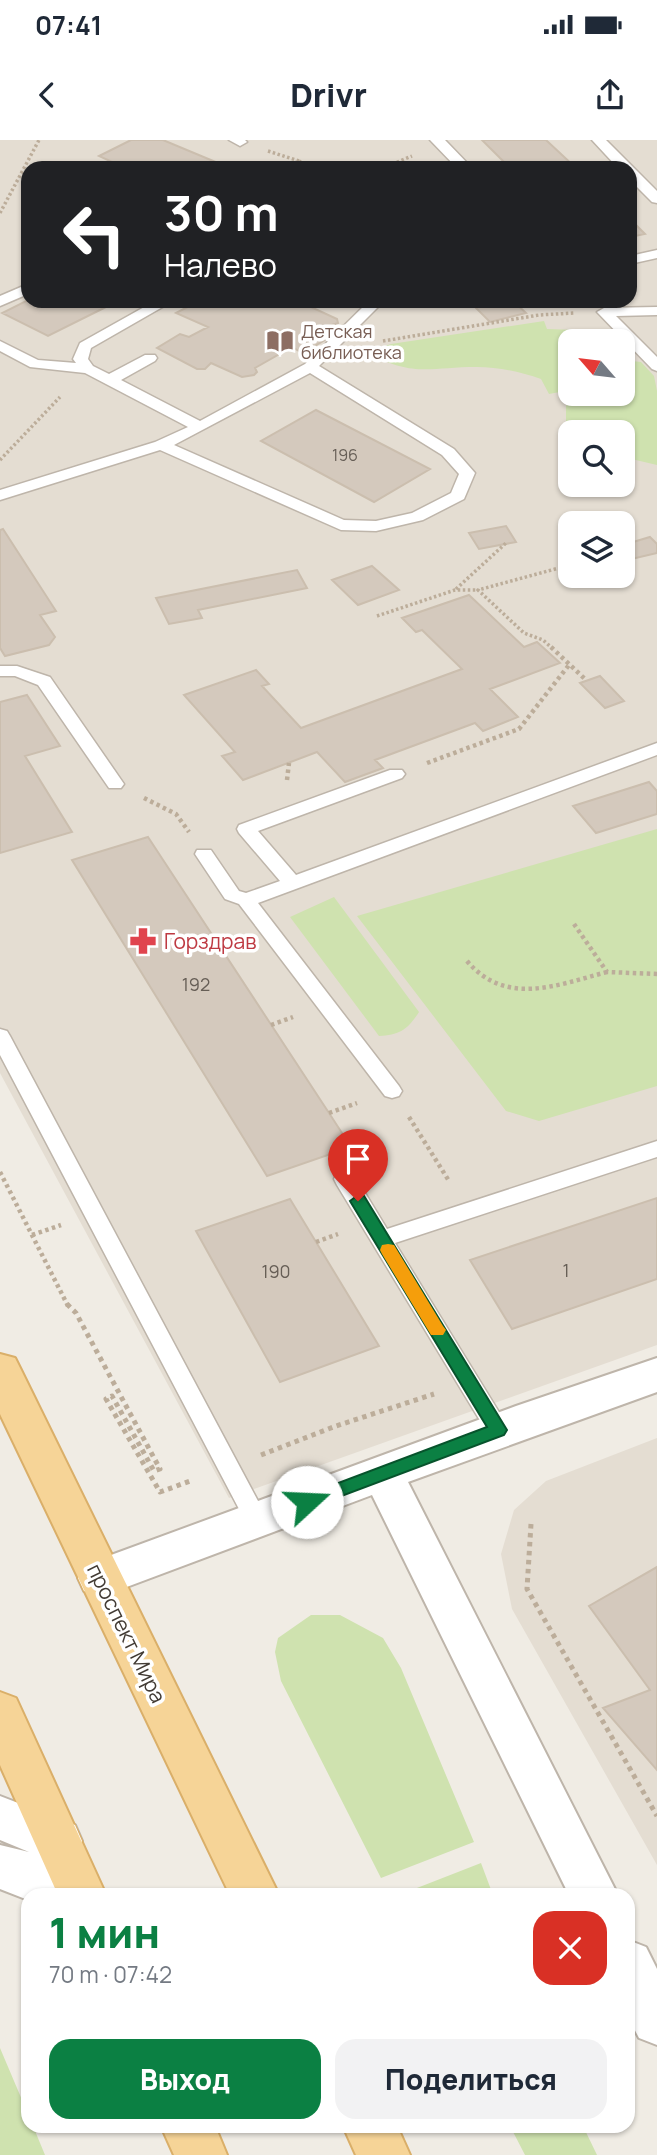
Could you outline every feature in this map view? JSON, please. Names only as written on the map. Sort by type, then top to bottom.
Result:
[{"type":"main road","name":"проспект Мира","points":[[0,1370],[252,1888]]},
{"type":"main road","points":[[0,1712],[79,1888]]},
{"type":"main road","points":[[190,2133],[201,2155]]},
{"type":"main road","points":[[373,2133],[384,2155]]},
{"type":"street","points":[[100,1578],[498,1430],[657,1375]]},
{"type":"street","points":[[383,1474],[590,1888]]},
{"type":"street","points":[[0,1818],[58,1842]]},
{"type":"street","points":[[0,1867],[28,1874],[53,1888]]},
{"type":"street","points":[[635,1978],[657,2021]]},
{"type":"lane","points":[[437,140],[458,161]]},
{"type":"lane","points":[[599,140],[619,161]]},
{"type":"lane","points":[[637,179],[657,199]]},
{"type":"lane","points":[[637,258],[657,254]]},
{"type":"lane","points":[[0,302],[21,292]]},
{"type":"lane","points":[[88,369],[80,359],[85,346],[153,308]]},
{"type":"lane","points":[[0,495],[161,445],[200,427],[310,367],[370,308]]},
{"type":"lane","points":[[604,312],[657,311]]},
{"type":"lane","points":[[604,312],[657,366]]},
{"type":"lane","points":[[0,345],[35,364],[88,369],[200,427]]},
{"type":"lane","points":[[110,380],[150,358]]},
{"type":"lane","points":[[161,445],[341,525],[376,526],[417,517],[458,496],[467,473],[448,452],[310,367]]},
{"type":"lane","points":[[0,671],[17,671],[44,681],[115,784]]},
{"type":"lane","points":[[246,900],[657,749]]},
{"type":"lane","points":[[292,882],[246,829],[396,774]]},
{"type":"lane","points":[[204,854],[232,895],[246,900],[393,1091]]},
{"type":"lane","points":[[0,1036],[257,1521]]},
{"type":"lane","points":[[382,1239],[657,1149]]},
{"type":"lane","points":[[345,1180],[498,1430]]},
{"type":"path","points":[[28,161],[39,140]]},
{"type":"path","points":[[238,141],[299,161]]},
{"type":"path","points":[[0,213],[21,174]]},
{"type":"path","points":[[310,367],[385,340],[539,315],[604,312]]},
{"type":"path","points":[[0,460],[88,369]]},
{"type":"path","points":[[455,590],[506,543]]},
{"type":"path","points":[[377,616],[455,590],[478,590],[558,568]]},
{"type":"path","points":[[478,590],[524,633],[543,639],[586,680]]},
{"type":"path","points":[[396,774],[519,729],[569,665]]},
{"type":"path","points":[[115,784],[176,814],[204,854]]},
{"type":"path","points":[[574,924],[607,972]]},
{"type":"path","points":[[467,961],[473,972],[488,983],[508,989],[525,990],[607,972],[657,974]]},
{"type":"path","points":[[393,1091],[468,1211]]},
{"type":"path","points":[[0,1172],[67,1305],[75,1313],[160,1469],[154,1471],[112,1396],[106,1399],[160,1492],[336,1426],[444,1391]]},
{"type":"path","points":[[531,1524],[527,1589],[657,1816]]},
{"type":"shaded area","points":[[0,140],[657,140],[657,1345],[229,1498],[0,1073]]},
{"type":"shaded area","points":[[657,1438],[657,1865],[512,1609],[501,1554],[514,1510],[546,1481]]},
{"type":"green space","points":[[544,321],[547,329],[558,329],[558,392],[549,394],[541,379],[517,372],[477,367],[409,368],[367,352],[391,344]]},
{"type":"green space","points":[[635,361],[641,362],[654,376],[657,391],[657,465],[635,460],[635,420],[566,420],[566,406],[635,406]]},
{"type":"green space","points":[[657,829],[657,1086],[539,1121],[506,1111],[357,916]]},
{"type":"green space","points":[[334,897],[419,1012],[407,1027],[398,1032],[379,1036],[290,917]]},
{"type":"green space","points":[[311,1615],[340,1615],[383,1638],[401,1668],[474,1842],[381,1878],[281,1681],[275,1652],[278,1638]]},
{"type":"green space","points":[[481,1863],[490,1888],[417,1888]]},
{"type":"green space","points":[[0,2048],[21,2098],[21,2133],[36,2133],[45,2155],[0,2155]]},
{"type":"green space","points":[[514,2133],[586,2133],[597,2155],[525,2155]]},
{"type":"building","points":[[131,140],[163,140],[213,161],[110,161],[99,156]]},
{"type":"building","points":[[482,140],[546,140],[568,161],[503,161]]},
{"type":"building","points":[[637,226],[645,234],[637,236]]},
{"type":"building","points":[[21,304],[21,308],[104,308],[48,336],[2,313]]},
{"type":"building","points":[[186,308],[313,308],[337,319],[338,323],[316,330],[330,337],[306,351],[292,347],[255,368],[257,372],[254,375],[242,377],[211,363],[205,369],[197,369],[157,348],[180,334],[189,337],[208,327],[176,313]]},
{"type":"building","points":[[476,308],[521,308],[526,313],[490,322]]},
{"type":"building","points":[[316,410],[430,469],[374,502],[261,441]]},
{"type":"building","points":[[506,526],[516,542],[479,549],[469,533]]},
{"type":"building","points":[[3,529],[56,611],[40,615],[55,637],[49,645],[5,656],[0,648],[0,530]]},
{"type":"building","points":[[650,537],[657,544],[657,553],[635,558],[635,541]]},
{"type":"building","points":[[372,566],[399,590],[358,605],[332,580]]},
{"type":"building","points":[[297,570],[307,588],[198,610],[202,618],[169,624],[156,598]]},
{"type":"building","points":[[469,595],[524,647],[537,642],[560,663],[490,689],[518,717],[483,731],[475,723],[375,760],[383,768],[345,782],[317,752],[243,780],[222,756],[235,752],[184,695],[256,670],[269,684],[262,686],[301,728],[462,669],[422,630],[416,632],[402,618]]},
{"type":"building","points":[[600,676],[624,701],[605,708],[580,683]]},
{"type":"building","points":[[27,695],[60,746],[25,756],[72,832],[0,853],[0,702]]},
{"type":"building","points":[[649,782],[657,791],[657,814],[596,833],[573,806]]},
{"type":"building","points":[[148,837],[351,1147],[267,1176],[72,860]]},
{"type":"building","points":[[657,1198],[657,1279],[512,1329],[470,1260]]},
{"type":"building","points":[[290,1199],[379,1346],[280,1382],[196,1231]]},
{"type":"building","points":[[657,1567],[657,1770],[603,1708],[650,1690],[589,1606]]},
{"type":"slow traffic","points":[[388,1250],[437,1330]]},
{"type":"place","name":"Детская библиотека","points":[[280,341]]},
{"type":"place","name":"Горздрав","points":[[143,941]]},
{"type":"route","points":[[307,1502],[498,1430],[358,1201]]}]
